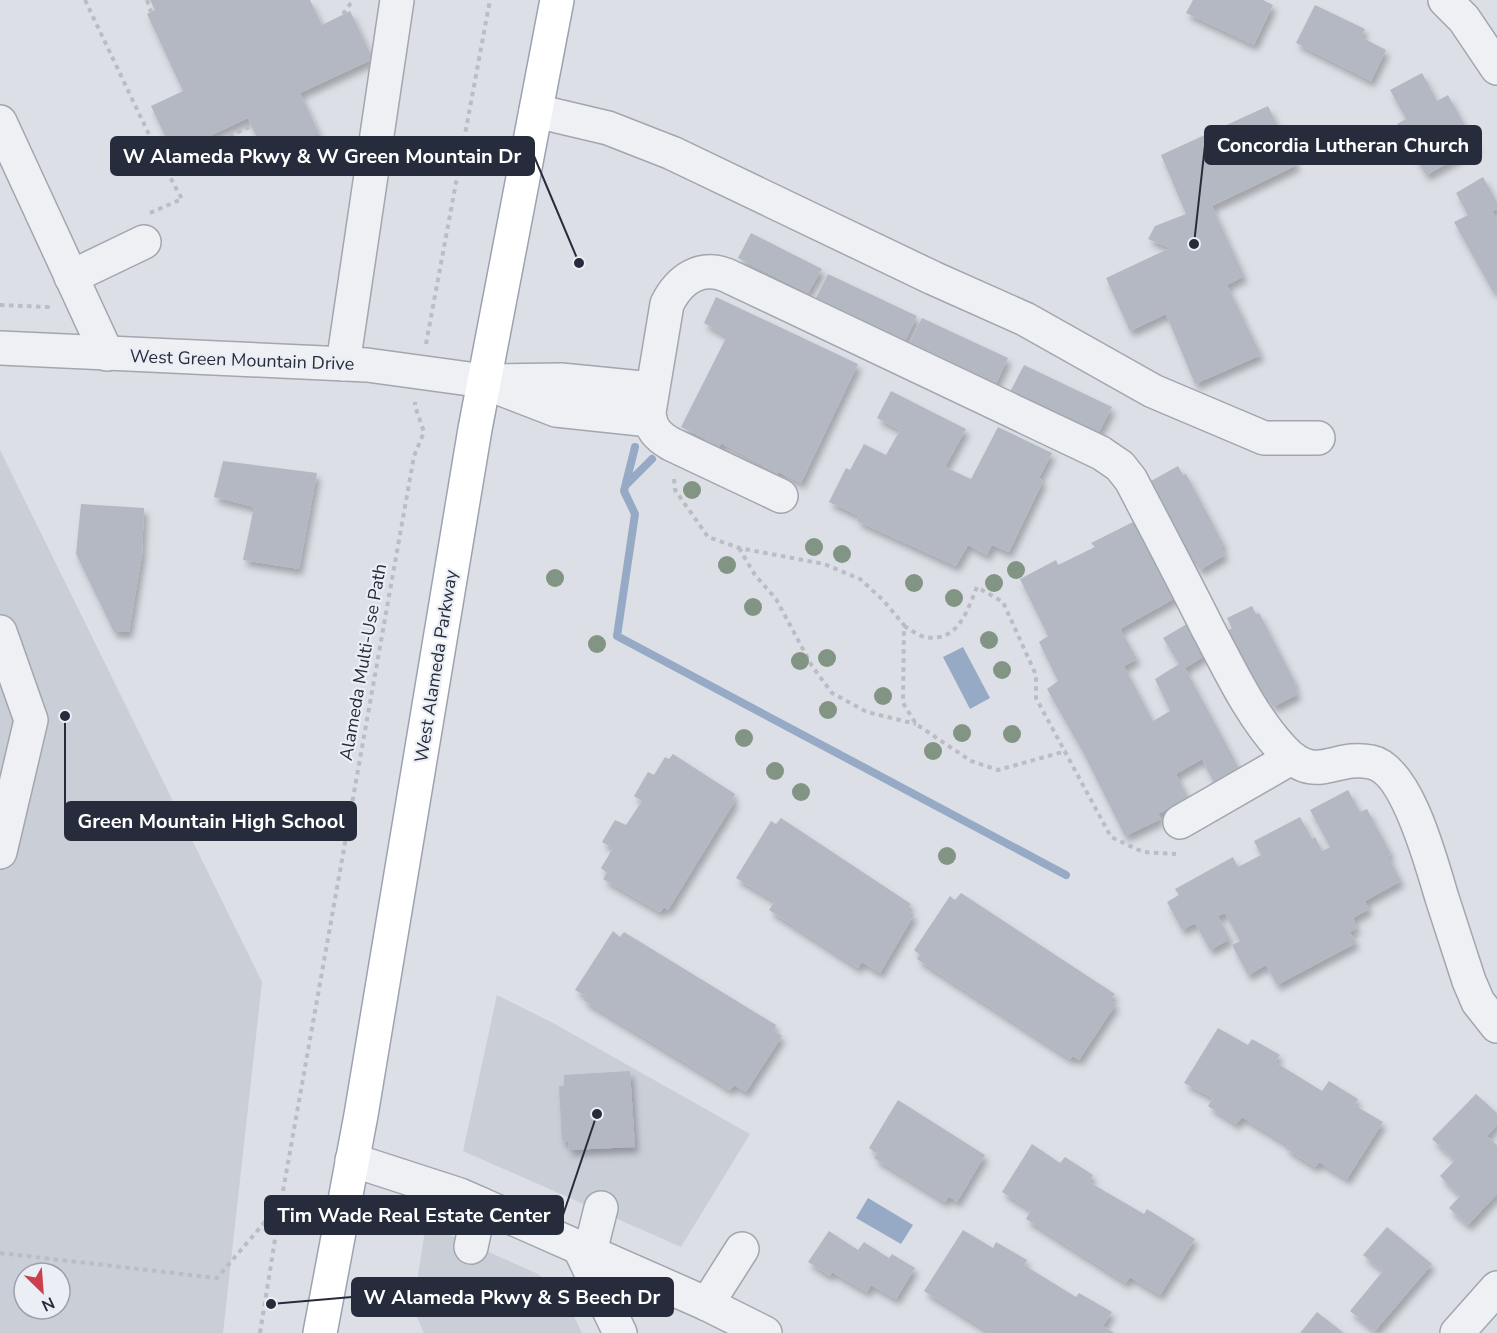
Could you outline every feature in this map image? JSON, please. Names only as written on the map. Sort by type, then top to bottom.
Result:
[{"type":"main road","name":"West Alameda Parkway","points":[[320,1333],[352,1160],[484,381],[557,0]]},
{"type":"street","points":[[343,364],[397,0]]},
{"type":"street","points":[[1445,0],[1464,19],[1497,68]]},
{"type":"street","points":[[536,111],[608,128],[672,153],[933,278],[1025,319],[1153,391],[1254,434],[1264,438],[1318,438]]},
{"type":"street","points":[[0,122],[107,354]]},
{"type":"street","points":[[71,277],[144,229]]},
{"type":"street","points":[[781,496],[666,441],[652,429],[651,405],[666,312],[672,295],[683,282],[693,275],[711,271],[726,274],[1114,461],[1126,471],[1240,690],[1262,723],[1291,758],[1312,768],[1366,761],[1384,768],[1406,798],[1424,838],[1469,981],[1478,1002],[1497,1026]]},
{"type":"street","name":"West Green Mountain Drive","points":[[0,348],[343,364],[421,371],[484,381],[561,380],[651,405]]},
{"type":"street","points":[[0,632],[31,720],[0,852]]},
{"type":"street","points":[[1182,835],[1291,758]]},
{"type":"street","points":[[352,1160],[451,1192],[480,1204],[707,1304],[765,1333]]},
{"type":"street","points":[[471,1247],[480,1204]]},
{"type":"street","points":[[601,1208],[585,1249],[620,1333]]},
{"type":"street","points":[[707,1304],[742,1249]]},
{"type":"street","points":[[1457,1333],[1497,1288]]},
{"type":"path","points":[[85,0],[182,199],[144,229]]},
{"type":"path","points":[[147,0],[151,12]]},
{"type":"path","points":[[343,14],[353,0]]},
{"type":"path","name":"Alameda Multi-Use Path","points":[[260,1333],[281,1202],[414,456],[424,432],[415,406],[490,0]]},
{"type":"path","points":[[164,166],[251,126]]},
{"type":"path","points":[[0,305],[48,307]]},
{"type":"path","points":[[674,478],[675,490],[708,537],[739,548],[824,564],[860,579],[882,599],[904,625],[924,637],[946,636],[963,622],[977,587],[1003,602],[1036,675],[1036,698],[1111,837],[1143,852],[1178,854],[1182,835]]},
{"type":"path","points":[[739,548],[755,575],[776,599],[812,666],[832,693],[867,712],[916,724],[971,761],[998,770],[1066,751]]},
{"type":"path","points":[[904,625],[903,702],[916,724]]},
{"type":"path","points":[[0,1253],[217,1278],[281,1202]]},
{"type":"shaded area","points":[[0,450],[262,982],[223,1333],[0,1333]]},
{"type":"shaded area","points":[[497,995],[553,1023],[750,1134],[681,1247],[463,1151]]},
{"type":"shaded area","points":[[431,1229],[536,1273],[552,1283],[565,1298],[582,1333],[424,1333],[413,1308],[425,1230]]},
{"type":"water","points":[[963,647],[990,698],[970,709],[943,657]]},
{"type":"water","points":[[868,1198],[913,1225],[901,1244],[856,1218]]},
{"type":"building","points":[[150,0],[310,0],[322,25],[350,11],[373,59],[300,93],[319,133],[266,158],[248,118],[173,153],[151,106],[183,91],[147,14],[155,10]]},
{"type":"building","points":[[1193,0],[1263,0],[1273,5],[1254,45],[1186,13]]},
{"type":"building","points":[[1315,5],[1365,29],[1361,37],[1386,50],[1371,81],[1296,43]]},
{"type":"building","points":[[1422,73],[1437,101],[1448,95],[1477,147],[1426,175],[1397,124],[1406,119],[1390,90]]},
{"type":"building","points":[[1268,106],[1297,165],[1212,206],[1244,276],[1227,285],[1261,355],[1195,384],[1166,314],[1130,331],[1106,278],[1170,248],[1148,239],[1155,226],[1186,214],[1161,155]]},
{"type":"building","points":[[1483,177],[1497,202],[1497,209],[1492,211],[1497,220],[1497,290],[1493,292],[1454,222],[1468,215],[1456,193]]},
{"type":"building","points":[[751,233],[822,269],[808,293],[738,258]]},
{"type":"building","points":[[828,274],[917,316],[905,341],[816,298]]},
{"type":"building","points":[[716,297],[858,364],[801,483],[779,472],[774,478],[762,471],[765,466],[721,443],[718,450],[705,444],[707,439],[681,427],[727,336],[704,323]]},
{"type":"building","points":[[922,318],[1008,358],[995,386],[909,344]]},
{"type":"building","points":[[1024,365],[1112,407],[1098,434],[1010,392]]},
{"type":"building","points":[[891,391],[966,429],[945,467],[971,479],[998,427],[1052,453],[1039,478],[1043,481],[1009,552],[992,545],[987,555],[968,545],[956,566],[857,521],[859,516],[829,502],[846,468],[850,470],[864,444],[886,455],[900,430],[877,418]]},
{"type":"building","points":[[223,461],[317,473],[299,569],[243,560],[254,507],[214,497]]},
{"type":"building","points":[[1178,466],[1183,475],[1186,474],[1224,545],[1221,547],[1225,555],[1200,570],[1193,559],[1188,561],[1152,493],[1157,490],[1151,481]]},
{"type":"building","points":[[81,504],[144,508],[142,555],[129,632],[114,632],[76,554]]},
{"type":"building","points":[[1135,521],[1177,597],[1120,629],[1137,659],[1124,666],[1153,721],[1170,711],[1155,679],[1179,664],[1163,638],[1192,621],[1206,655],[1185,668],[1240,770],[1214,783],[1202,759],[1176,774],[1188,798],[1158,814],[1161,819],[1125,836],[1084,754],[1047,689],[1058,681],[1039,642],[1048,636],[1020,579],[1056,560],[1058,565],[1095,547],[1091,543]]},
{"type":"building","points":[[1252,606],[1256,614],[1259,613],[1296,684],[1294,685],[1298,694],[1273,707],[1267,696],[1263,698],[1228,631],[1232,628],[1227,618]]},
{"type":"building","points":[[673,754],[735,794],[732,799],[735,801],[668,910],[664,907],[660,912],[603,879],[607,873],[601,868],[613,848],[602,842],[615,820],[626,825],[642,801],[634,796],[648,772],[654,775],[665,757],[669,759]]},
{"type":"building","points":[[1348,790],[1360,812],[1367,809],[1391,854],[1388,856],[1401,881],[1365,901],[1369,909],[1353,918],[1357,928],[1350,932],[1356,943],[1277,985],[1266,965],[1248,975],[1232,945],[1240,941],[1225,913],[1218,916],[1230,939],[1210,950],[1195,923],[1182,930],[1167,902],[1179,895],[1175,889],[1233,857],[1238,867],[1261,855],[1254,841],[1300,817],[1312,839],[1315,837],[1322,851],[1330,847],[1310,810]]},
{"type":"building","points":[[781,818],[911,904],[907,910],[914,915],[880,973],[862,962],[858,968],[769,910],[775,901],[736,878],[771,821],[776,824]]},
{"type":"building","points":[[961,893],[1115,994],[1110,1000],[1116,1004],[1079,1060],[1073,1056],[1070,1059],[917,959],[920,955],[914,950],[950,896],[955,900]]},
{"type":"building","points":[[613,931],[620,937],[624,932],[776,1025],[774,1031],[782,1036],[746,1092],[734,1085],[730,1090],[583,1000],[586,996],[575,990]]},
{"type":"building","points":[[1218,1028],[1248,1045],[1252,1039],[1280,1055],[1275,1062],[1322,1091],[1329,1081],[1358,1099],[1354,1105],[1383,1122],[1347,1179],[1319,1162],[1315,1167],[1285,1148],[1288,1145],[1242,1117],[1236,1124],[1208,1106],[1213,1098],[1184,1083]]},
{"type":"building","points":[[630,1071],[635,1147],[569,1150],[568,1142],[562,1141],[559,1086],[564,1086],[564,1075]]},
{"type":"building","points":[[1476,1094],[1497,1113],[1497,1125],[1487,1136],[1497,1145],[1497,1194],[1468,1225],[1449,1208],[1460,1196],[1440,1176],[1455,1160],[1432,1139]]},
{"type":"building","points":[[898,1100],[985,1155],[957,1202],[949,1196],[945,1202],[874,1158],[877,1154],[869,1148]]},
{"type":"building","points":[[1032,1144],[1060,1163],[1065,1157],[1093,1175],[1089,1182],[1144,1214],[1147,1209],[1195,1239],[1160,1295],[1130,1277],[1126,1283],[1026,1219],[1031,1210],[1002,1192]]},
{"type":"building","points":[[1387,1227],[1432,1264],[1375,1331],[1350,1311],[1383,1271],[1363,1255]]},
{"type":"building","points":[[963,1230],[993,1248],[996,1242],[1027,1260],[1024,1265],[1076,1297],[1079,1293],[1112,1312],[1103,1326],[1114,1333],[991,1333],[924,1291]]},
{"type":"building","points":[[829,1231],[858,1250],[864,1242],[889,1258],[892,1254],[915,1268],[896,1299],[871,1285],[867,1292],[832,1272],[830,1276],[808,1262]]},
{"type":"building","points":[[1317,1312],[1344,1333],[1300,1333]]},
{"type":"waterway","points":[[635,447],[624,491],[635,514],[617,636],[1066,875]]},
{"type":"waterway","points":[[627,484],[652,459]]},
{"type":"place","name":"Concordia Lutheran Church","points":[[1194,244]]},
{"type":"place","name":"W Alameda Pkwy & W Green Mountain Dr","points":[[579,263]]},
{"type":"place","name":"Green Mountain High School","points":[[65,716]]},
{"type":"place","name":"Tim Wade Real Estate Center","points":[[597,1114]]},
{"type":"place","name":"W Alameda Pkwy & S Beech Dr","points":[[271,1304]]}]
